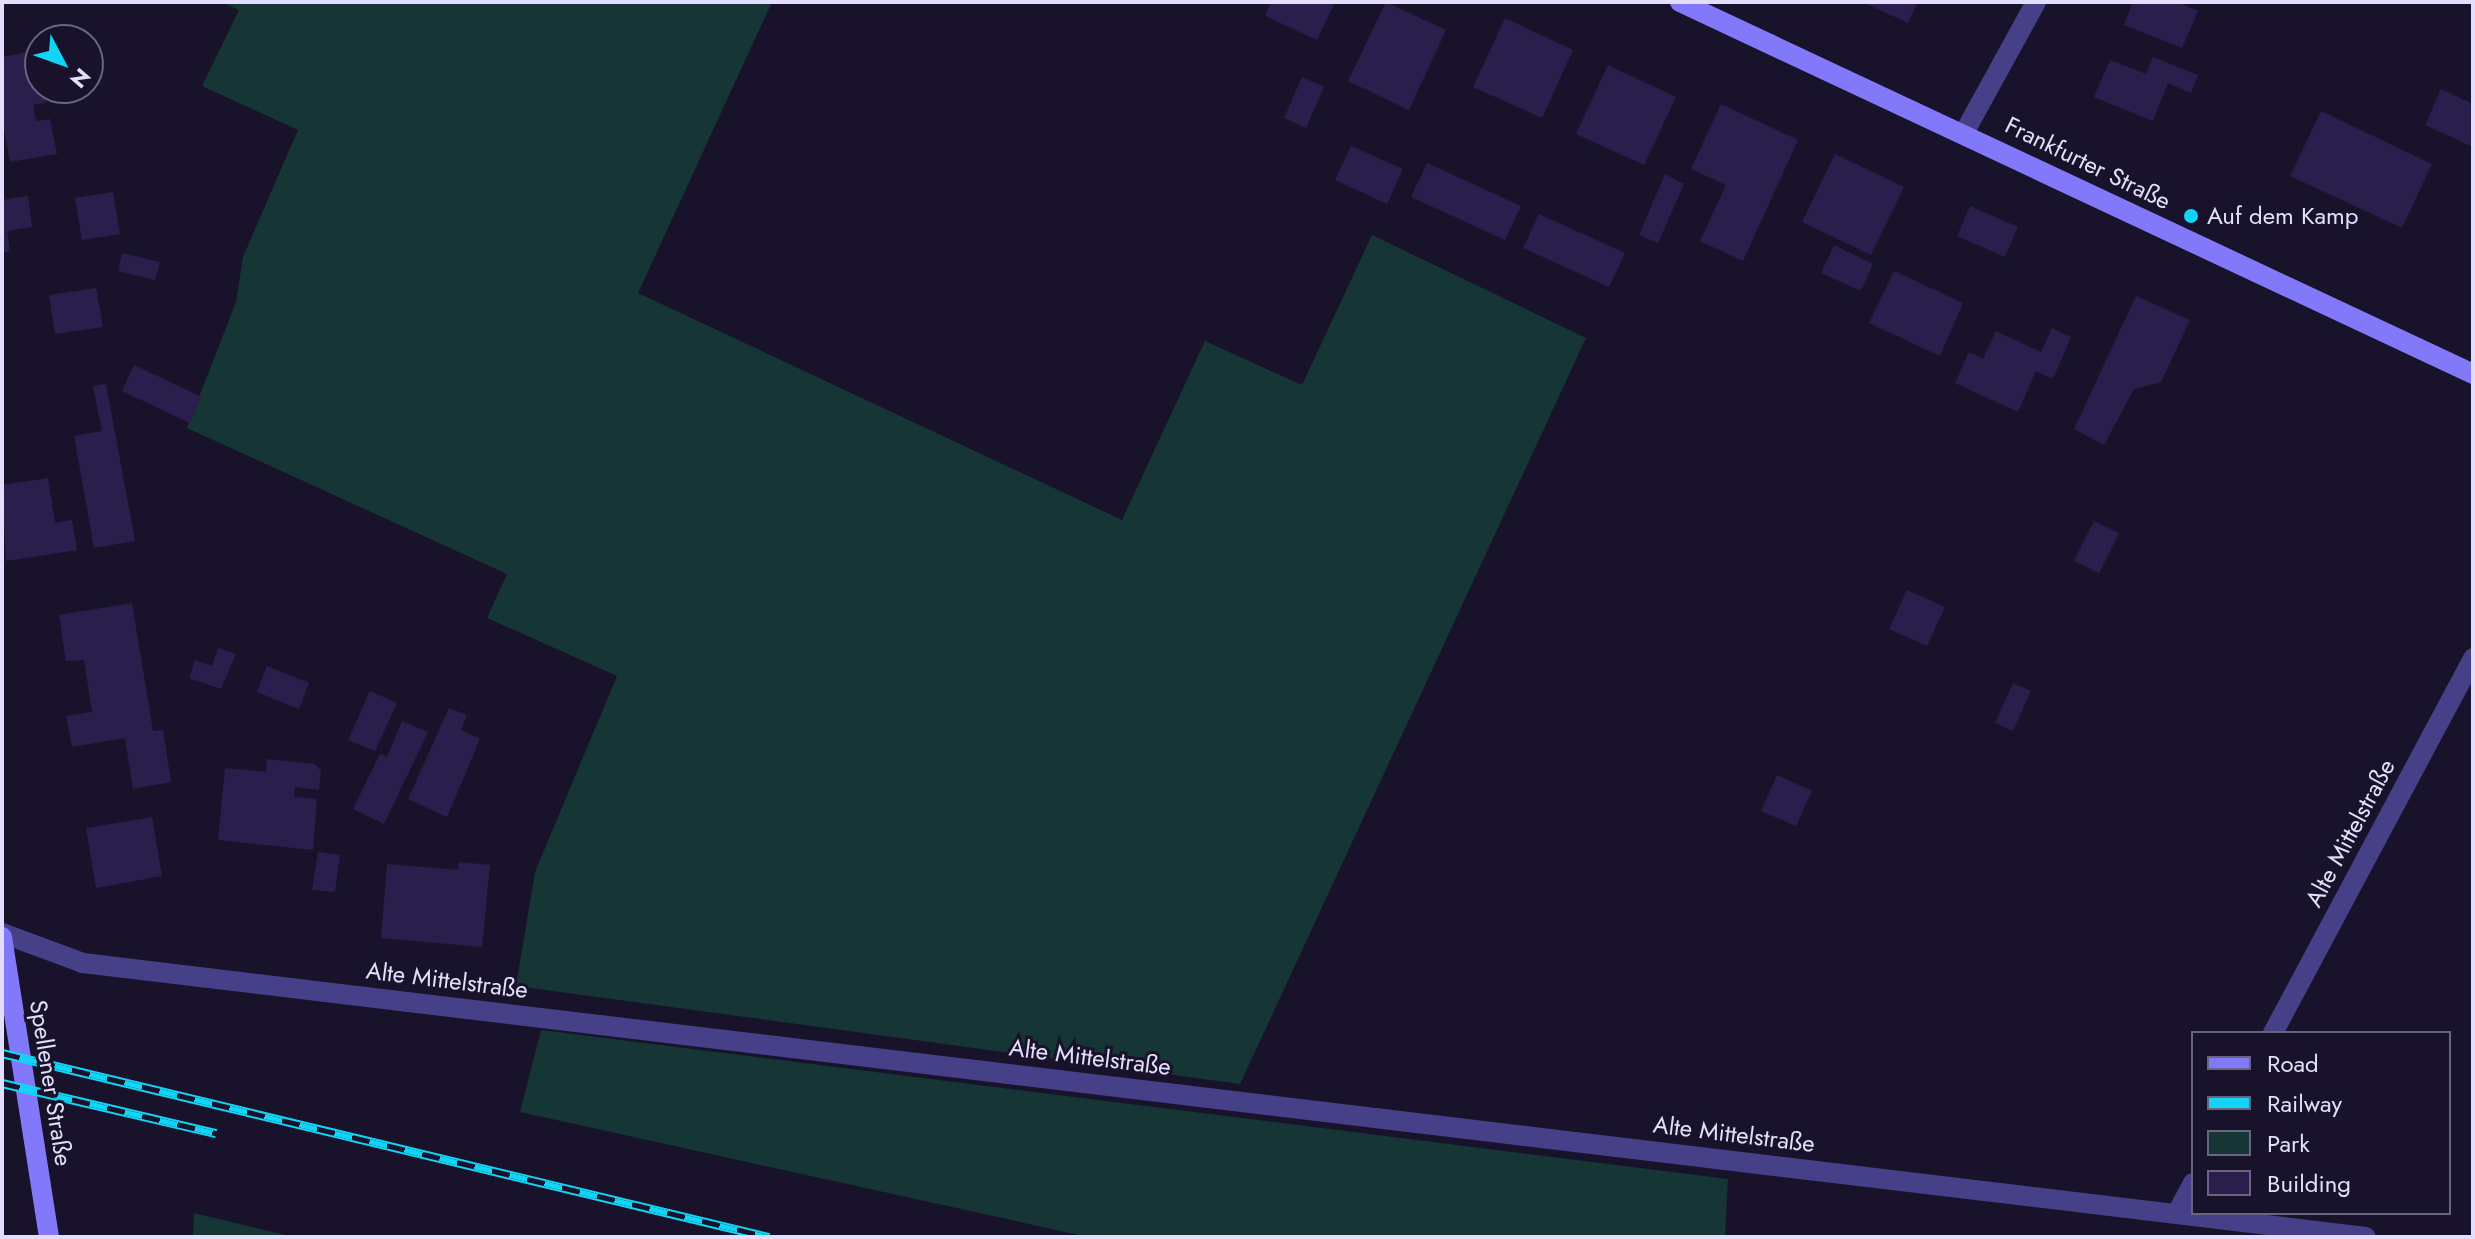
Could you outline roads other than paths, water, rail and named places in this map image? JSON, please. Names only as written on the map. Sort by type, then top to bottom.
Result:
[{"type":"main road","name":"Frankfurter Straße","points":[[1680,2],[2473,374]]},
{"type":"main road","name":"Spellener Straße","points":[[2,935],[49,1237]]},
{"type":"street","points":[[1964,133],[2036,2]]},
{"type":"street","name":"Alte Mittelstraße","points":[[2274,1031],[2473,658]]},
{"type":"street","name":"Alte Mittelstraße","points":[[2,935],[83,963],[2191,1215]]},
{"type":"street","points":[[2177,1213],[2191,1187]]},
{"type":"street","name":"Alte Mittelstraße","points":[[2193,1215],[2366,1237]]},
{"type":"railway","points":[[2,1053],[769,1237]]},
{"type":"railway","points":[[2,1083],[216,1133]]},
{"type":"place","name":"Auf dem Kamp","points":[[2191,216]]}]
